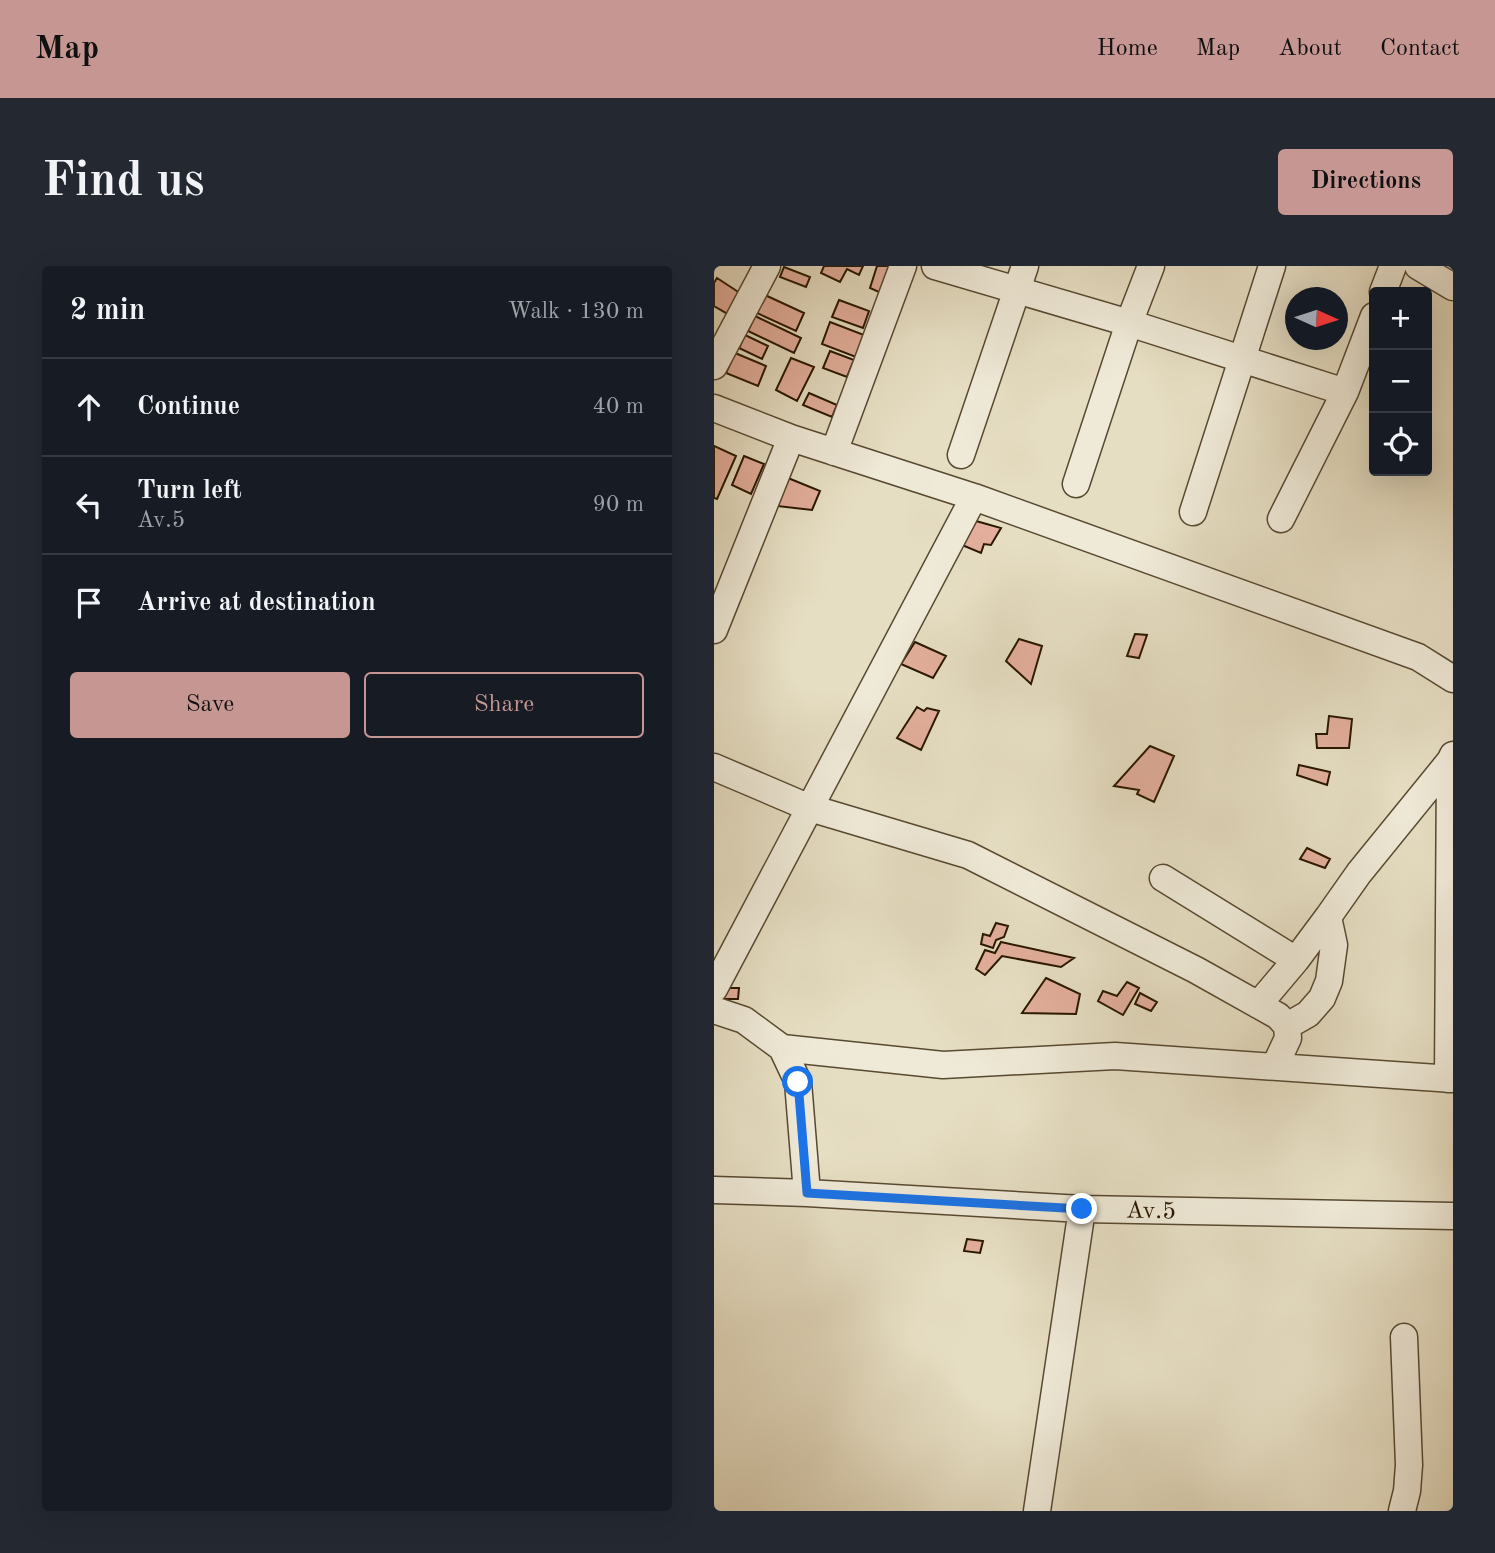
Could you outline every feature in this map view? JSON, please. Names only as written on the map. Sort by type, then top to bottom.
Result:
[{"type":"street","points":[[714,366],[767,266]]},
{"type":"street","points":[[834,452],[903,266]]},
{"type":"street","points":[[935,266],[1021,278],[1129,323],[1345,392]]},
{"type":"street","points":[[1076,484],[1129,323],[1151,266]]},
{"type":"street","points":[[1193,512],[1272,266]]},
{"type":"street","points":[[1385,287],[1393,266]]},
{"type":"street","points":[[1418,266],[1453,287]]},
{"type":"street","points":[[961,454],[1021,278]]},
{"type":"street","points":[[1282,519],[1345,392],[1369,329]]},
{"type":"street","points":[[714,408],[792,438],[974,497],[1418,657],[1453,679]]},
{"type":"street","points":[[714,630],[792,438]]},
{"type":"street","points":[[714,989],[974,497]]},
{"type":"street","points":[[1258,1004],[1296,960],[1359,873],[1452,758]]},
{"type":"street","points":[[782,1048],[943,1065],[1115,1056],[1451,1079],[1452,758]]},
{"type":"street","points":[[714,767],[810,808],[968,855],[1196,970],[1278,1016],[1287,1026],[1288,1038],[1275,1066]]},
{"type":"street","points":[[1163,878],[1296,960]]},
{"type":"street","points":[[1287,1026],[1308,1014],[1322,998],[1329,981],[1334,944],[1328,917]]},
{"type":"street","points":[[714,1010],[744,1020],[782,1048],[798,1082],[807,1193]]},
{"type":"street","name":"Av.5","points":[[714,1191],[807,1193],[1082,1209],[1453,1216]]},
{"type":"street","points":[[1037,1511],[1082,1209]]},
{"type":"street","points":[[1402,1511],[1409,1465],[1404,1336]]},
{"type":"building","points":[[824,266],[863,266],[859,275],[847,269],[840,282],[821,273]]},
{"type":"building","points":[[877,266],[891,266],[881,293],[870,288]]},
{"type":"building","points":[[784,267],[810,277],[806,287],[780,277]]},
{"type":"building","points":[[717,278],[743,295],[733,317],[714,306],[714,283]]},
{"type":"building","points":[[765,295],[804,313],[796,331],[757,313]]},
{"type":"building","points":[[839,300],[869,311],[863,328],[832,317]]},
{"type":"building","points":[[755,316],[801,338],[794,353],[748,331]]},
{"type":"building","points":[[830,322],[864,335],[856,357],[822,344]]},
{"type":"building","points":[[745,335],[768,346],[762,359],[739,348]]},
{"type":"building","points":[[830,351],[854,360],[847,377],[823,368]]},
{"type":"building","points":[[735,353],[766,366],[758,386],[726,373]]},
{"type":"building","points":[[791,358],[814,367],[797,401],[776,390]]},
{"type":"building","points":[[809,393],[837,405],[832,417],[803,405]]},
{"type":"building","points":[[714,446],[736,456],[717,499],[714,498]]},
{"type":"building","points":[[744,456],[764,464],[751,494],[732,485]]},
{"type":"building","points":[[788,478],[820,491],[812,510],[777,506]]},
{"type":"building","points":[[976,521],[1001,528],[991,545],[984,544],[981,553],[962,545]]},
{"type":"building","points":[[1135,634],[1147,635],[1139,658],[1127,656]]},
{"type":"building","points":[[1019,639],[1042,646],[1031,684],[1006,661]]},
{"type":"building","points":[[915,642],[946,656],[933,678],[901,664]]},
{"type":"building","points":[[917,707],[924,711],[927,708],[939,711],[921,750],[897,738]]},
{"type":"building","points":[[1329,716],[1352,719],[1349,748],[1317,748],[1316,734],[1327,734]]},
{"type":"building","points":[[1150,746],[1174,756],[1154,802],[1137,794],[1139,790],[1114,786]]},
{"type":"building","points":[[1299,765],[1330,772],[1327,785],[1297,775]]},
{"type":"building","points":[[1307,848],[1330,859],[1325,868],[1300,859]]},
{"type":"building","points":[[996,923],[1008,926],[1004,937],[996,940],[993,948],[981,944],[983,934],[990,936]]},
{"type":"building","points":[[1001,942],[1074,958],[1061,967],[1002,956],[985,975],[976,969],[985,950],[995,953]]},
{"type":"building","points":[[1046,978],[1080,994],[1076,1014],[1022,1013]]},
{"type":"building","points":[[1127,982],[1139,988],[1123,1015],[1098,1001],[1103,991],[1117,996]]},
{"type":"building","points":[[723,988],[739,988],[738,999],[722,999]]},
{"type":"building","points":[[1140,993],[1157,1002],[1151,1011],[1135,1004]]},
{"type":"building","points":[[967,1239],[983,1241],[980,1253],[964,1251]]},
{"type":"route","points":[[798,1082],[807,1193],[1082,1209]]}]
